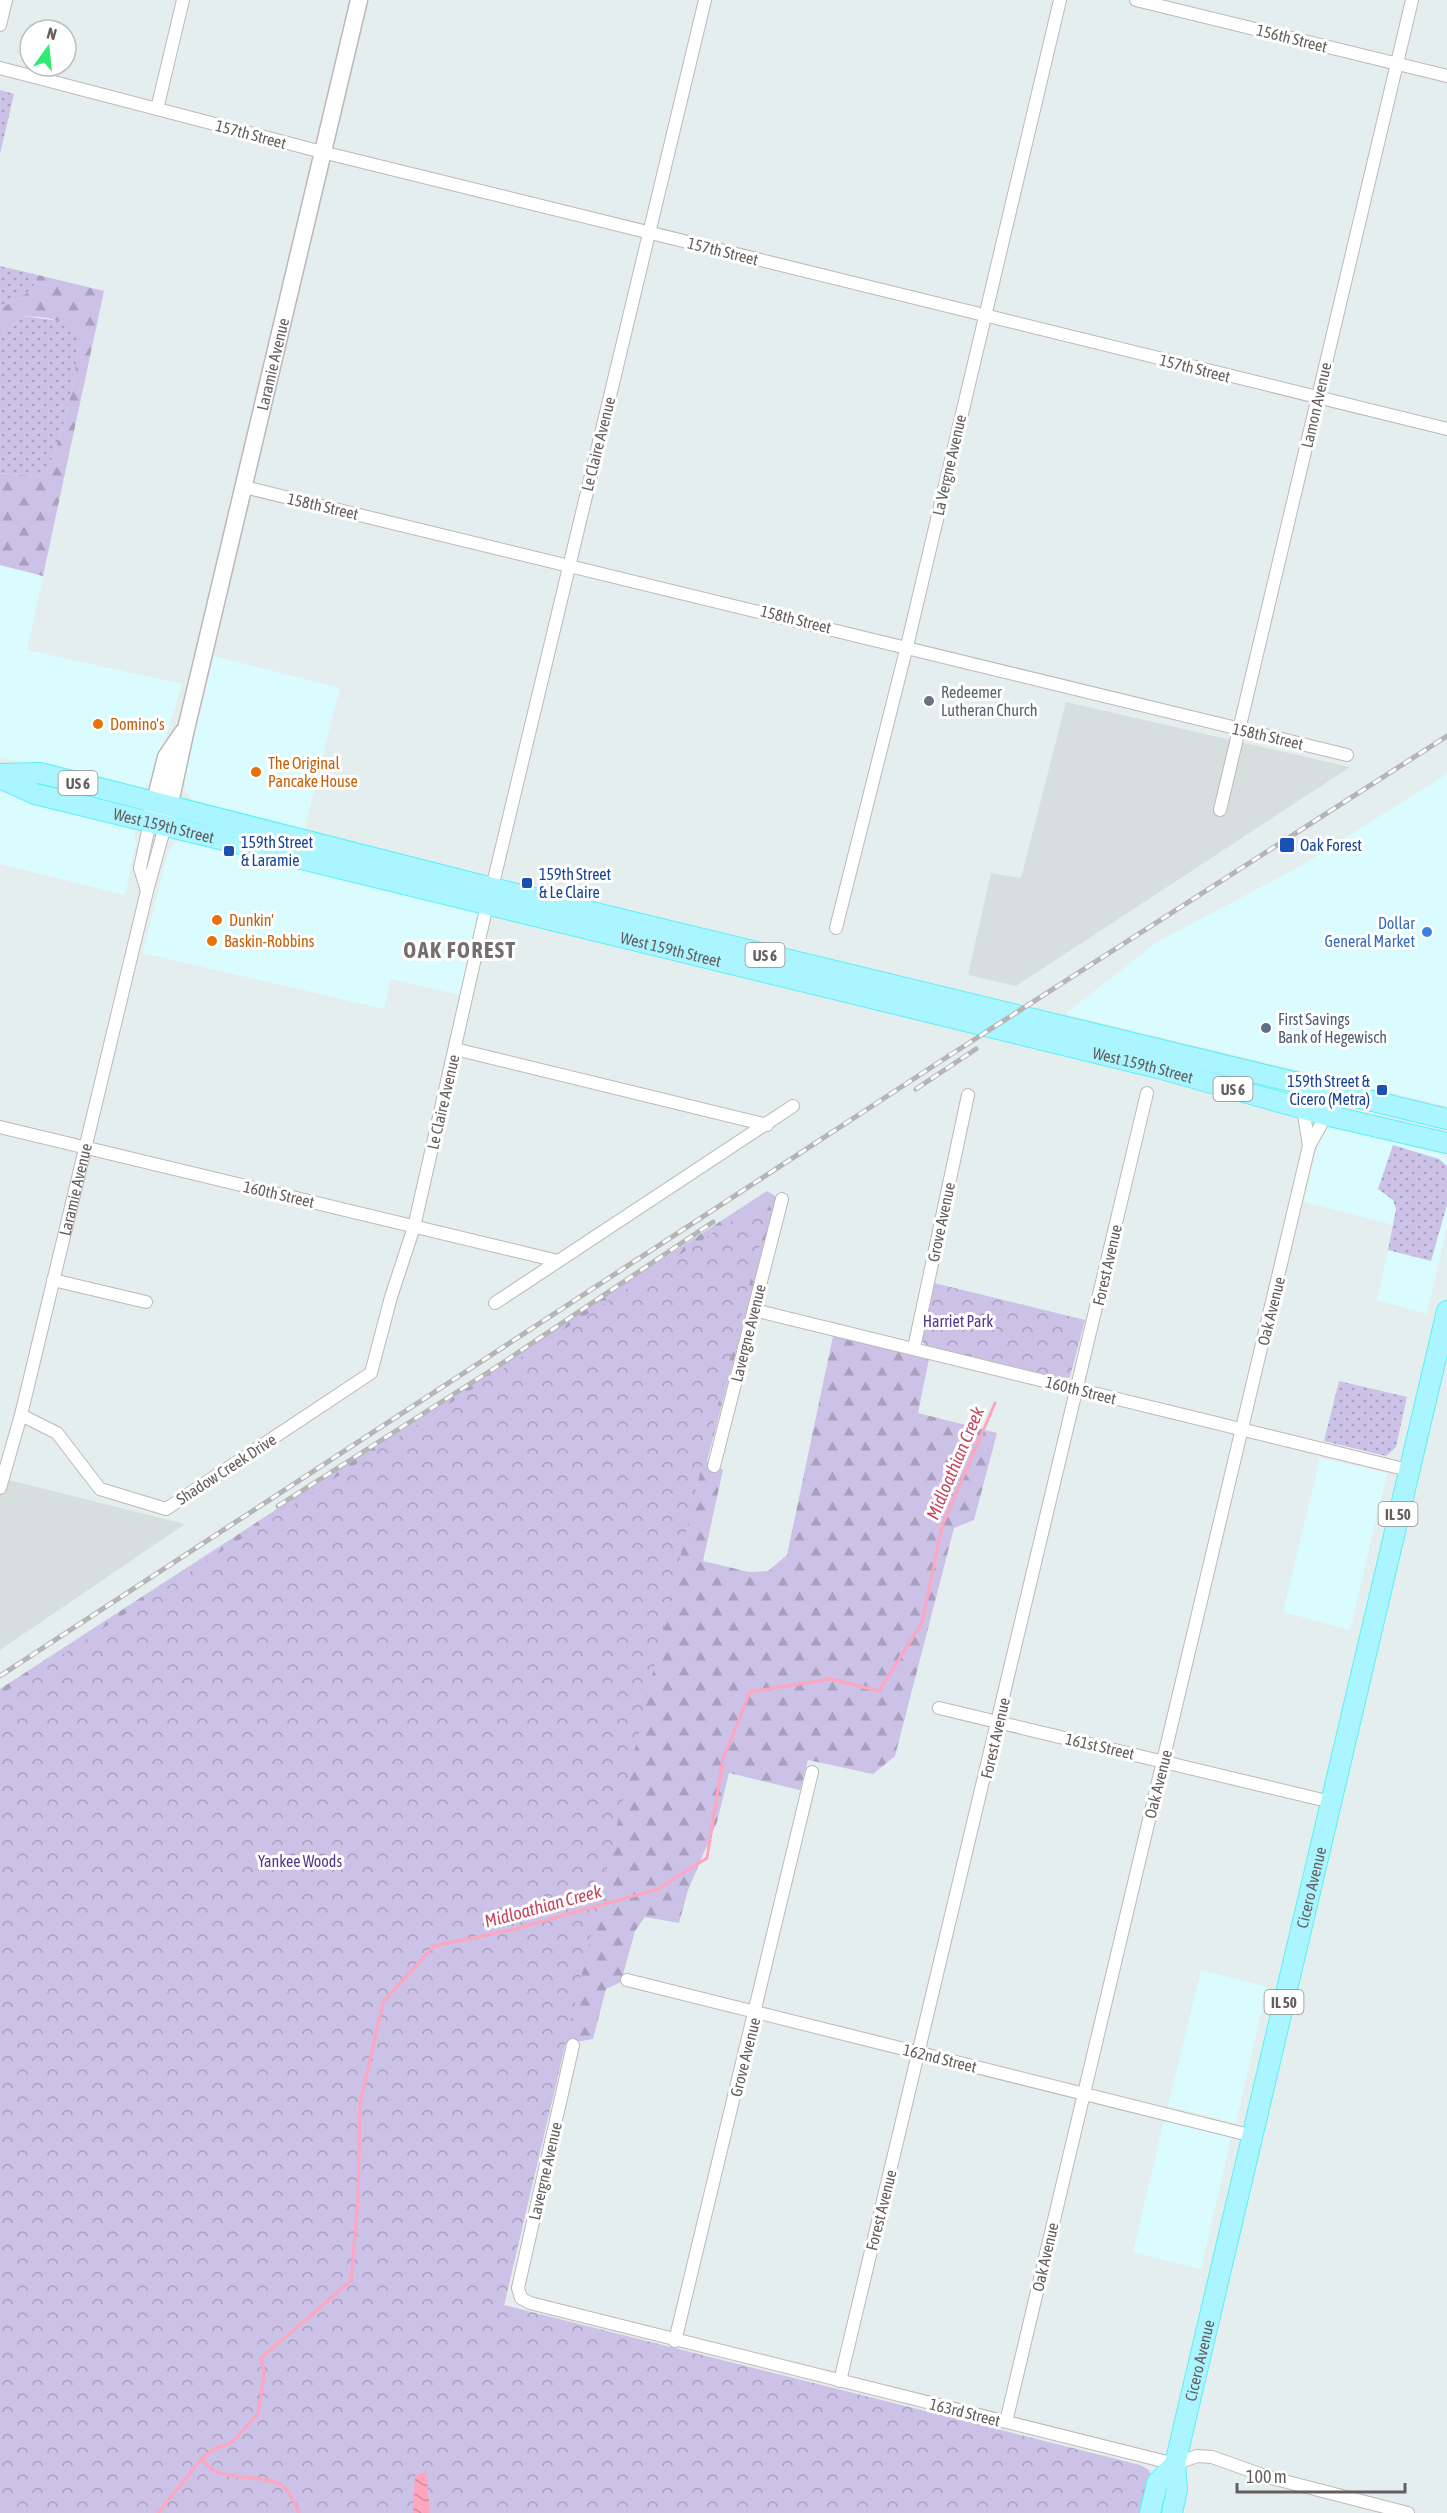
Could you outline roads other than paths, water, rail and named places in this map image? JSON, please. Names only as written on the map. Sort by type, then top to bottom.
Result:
[{"type":"main road","name":"West 159th Street","points":[[0,776],[40,773],[163,804],[490,897],[1158,1068],[1330,1116],[1447,1143]]},
{"type":"main road","name":"West 159th Street","points":[[0,776],[35,794],[158,824],[490,897],[1447,1119]]},
{"type":"main road","name":"Cicero Avenue","points":[[1172,2513],[1177,2489],[1175,2463],[1447,1311]]},
{"type":"main road","name":"Cicero Avenue","points":[[1150,2513],[1157,2483],[1175,2463]]},
{"type":"street","points":[[0,25],[6,0]]},
{"type":"street","points":[[157,109],[183,0]]},
{"type":"street","name":"Laramie Avenue","points":[[0,1488],[21,1415],[147,891],[158,824],[186,729],[359,0]]},
{"type":"street","name":"Le Claire Avenue","points":[[391,1297],[414,1227],[490,897],[705,0]]},
{"type":"street","name":"La Vergne Avenue","points":[[836,928],[907,646],[1060,0]]},
{"type":"street","name":"156th Street","points":[[1136,0],[1447,75]]},
{"type":"street","name":"Lamon Avenue","points":[[1220,810],[1412,0]]},
{"type":"street","name":"157th Street","points":[[0,68],[322,152],[1447,429]]},
{"type":"street","name":"158th Street","points":[[244,487],[570,564],[1347,755]]},
{"type":"street","points":[[455,1049],[767,1125]]},
{"type":"street","name":"Forest Avenue","points":[[840,2381],[1147,1094]]},
{"type":"street","name":"Grove Avenue","points":[[914,1348],[968,1095]]},
{"type":"street","points":[[495,1303],[794,1106]]},
{"type":"street","name":"Oak Avenue","points":[[1303,1108],[1309,1146]]},
{"type":"street","name":"Oak Avenue","points":[[1006,2422],[1309,1146],[1323,1121],[1330,1116]]},
{"type":"street","name":"160th Street","points":[[0,1127],[558,1261]]},
{"type":"street","name":"Lavergne Avenue","points":[[714,1466],[782,1199]]},
{"type":"street","points":[[53,1280],[146,1302]]},
{"type":"street","name":"Shadow Creek Drive","points":[[21,1415],[57,1433],[100,1489],[166,1509],[371,1374],[391,1297]]},
{"type":"street","name":"160th Street","points":[[754,1310],[1408,1470]]},
{"type":"street","name":"161st Street","points":[[939,1708],[1331,1802]]},
{"type":"street","name":"Grove Avenue","points":[[675,2341],[812,1772]]},
{"type":"street","name":"162nd Street","points":[[627,1980],[1253,2136]]},
{"type":"street","name":"Lavergne Avenue","points":[[521,2298],[518,2288],[573,2045]]},
{"type":"street","name":"163rd Street","points":[[521,2298],[530,2303],[675,2341],[1175,2463],[1197,2457],[1212,2457],[1268,2477],[1408,2513]]},
{"type":"water","points":[[426,2472],[430,2513],[413,2513],[415,2475]]},
{"type":"waterway","name":"Midloathian Creek","points":[[158,2513],[202,2458],[214,2449],[231,2443],[258,2414],[264,2374],[261,2358],[351,2281],[358,2198],[360,2104],[383,2002],[434,1946],[511,1930],[658,1889],[707,1858],[723,1759],[750,1692],[830,1679],[879,1691],[922,1623],[942,1526],[995,1403]]},
{"type":"waterway","points":[[202,2458],[218,2473],[275,2482],[287,2490],[299,2513]]},
{"type":"railway","points":[[0,1676],[944,1059],[1447,736]]},
{"type":"railway","points":[[916,1089],[976,1049]]},
{"type":"railway","points":[[278,1506],[501,1364],[713,1222]]},
{"type":"place","name":"Redeemer Lutheran Church","points":[[929,701]]},
{"type":"place","name":"Domino's","points":[[98,724]]},
{"type":"place","name":"The Original Pancake House","points":[[256,772]]},
{"type":"place","name":"Oak Forest","points":[[1287,845]]},
{"type":"place","name":"159th Street & Laramie","points":[[229,851]]},
{"type":"place","name":"159th Street & Le Claire","points":[[527,883]]},
{"type":"place","name":"Dunkin'","points":[[217,920]]},
{"type":"place","name":"Dollar General Market","points":[[1427,932]]},
{"type":"place","name":"Baskin-Robbins","points":[[212,941]]},
{"type":"place","name":"First Savings Bank of Hegewisch","points":[[1266,1028]]},
{"type":"place","name":"159th Street & Cicero (Metra)","points":[[1382,1090]]},
{"type":"district","name":"OAK FOREST","points":[[460,950]]},
{"type":"park label","name":"Harriet Park","points":[[958,1321]]},
{"type":"park label","name":"Yankee Woods","points":[[300,1861]]}]
